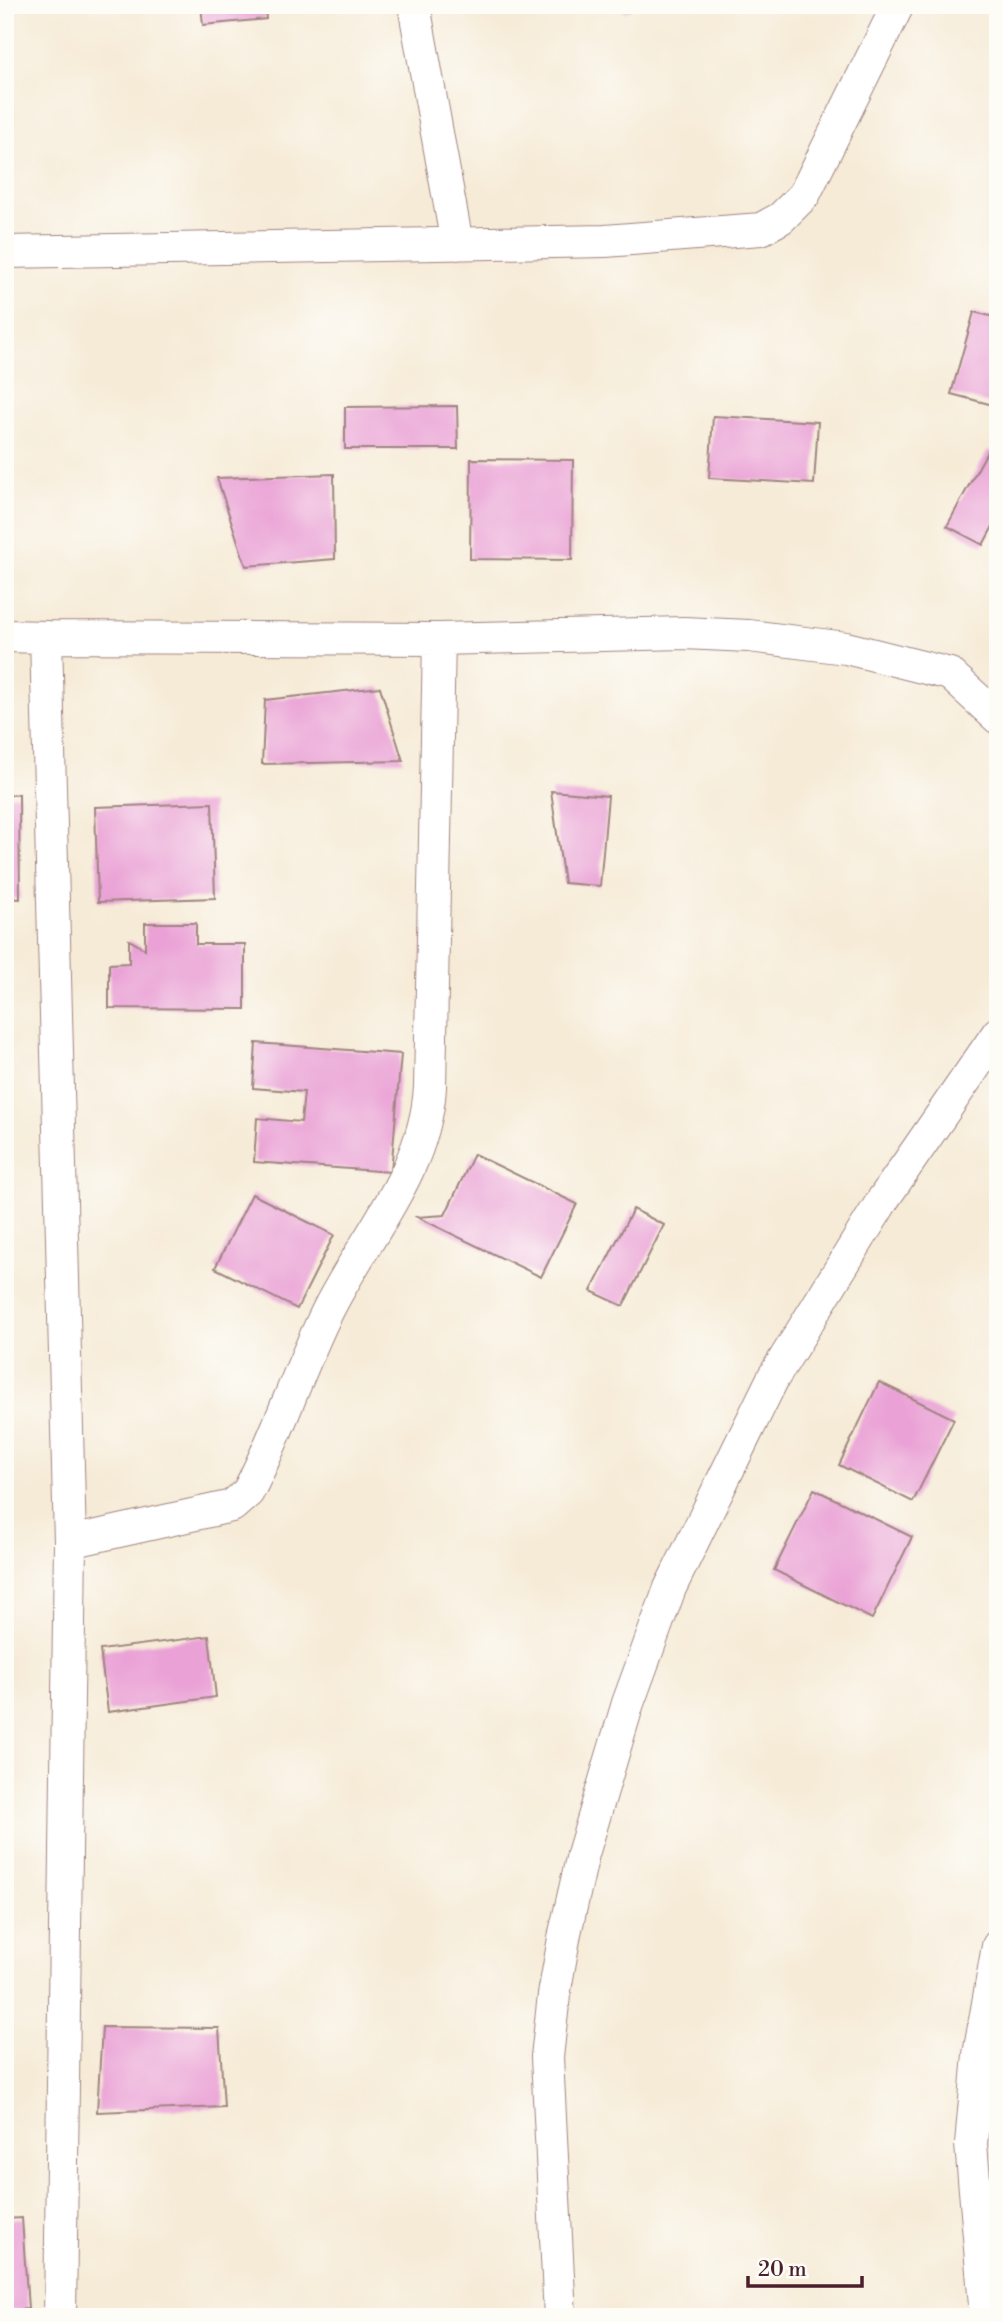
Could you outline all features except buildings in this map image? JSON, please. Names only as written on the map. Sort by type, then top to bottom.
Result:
[{"type":"street","points":[[414,5],[457,244]]},
{"type":"street","points":[[5,252],[605,241],[761,229],[781,218],[804,195],[898,5]]},
{"type":"street","points":[[5,636],[439,639],[684,634],[749,636],[846,648],[950,674],[998,718]]},
{"type":"street","points":[[46,637],[70,1542],[60,2317]]},
{"type":"street","points":[[70,1542],[232,1506],[248,1493],[321,1324],[344,1278],[403,1182],[419,1143],[426,1122],[430,1087],[439,639]]},
{"type":"street","points":[[560,2317],[547,2057],[554,1995],[583,1854],[628,1703],[670,1588],[773,1378],[884,1198],[998,1033]]},
{"type":"street","points":[[986,2317],[971,2144],[979,2055],[998,1946]]}]
